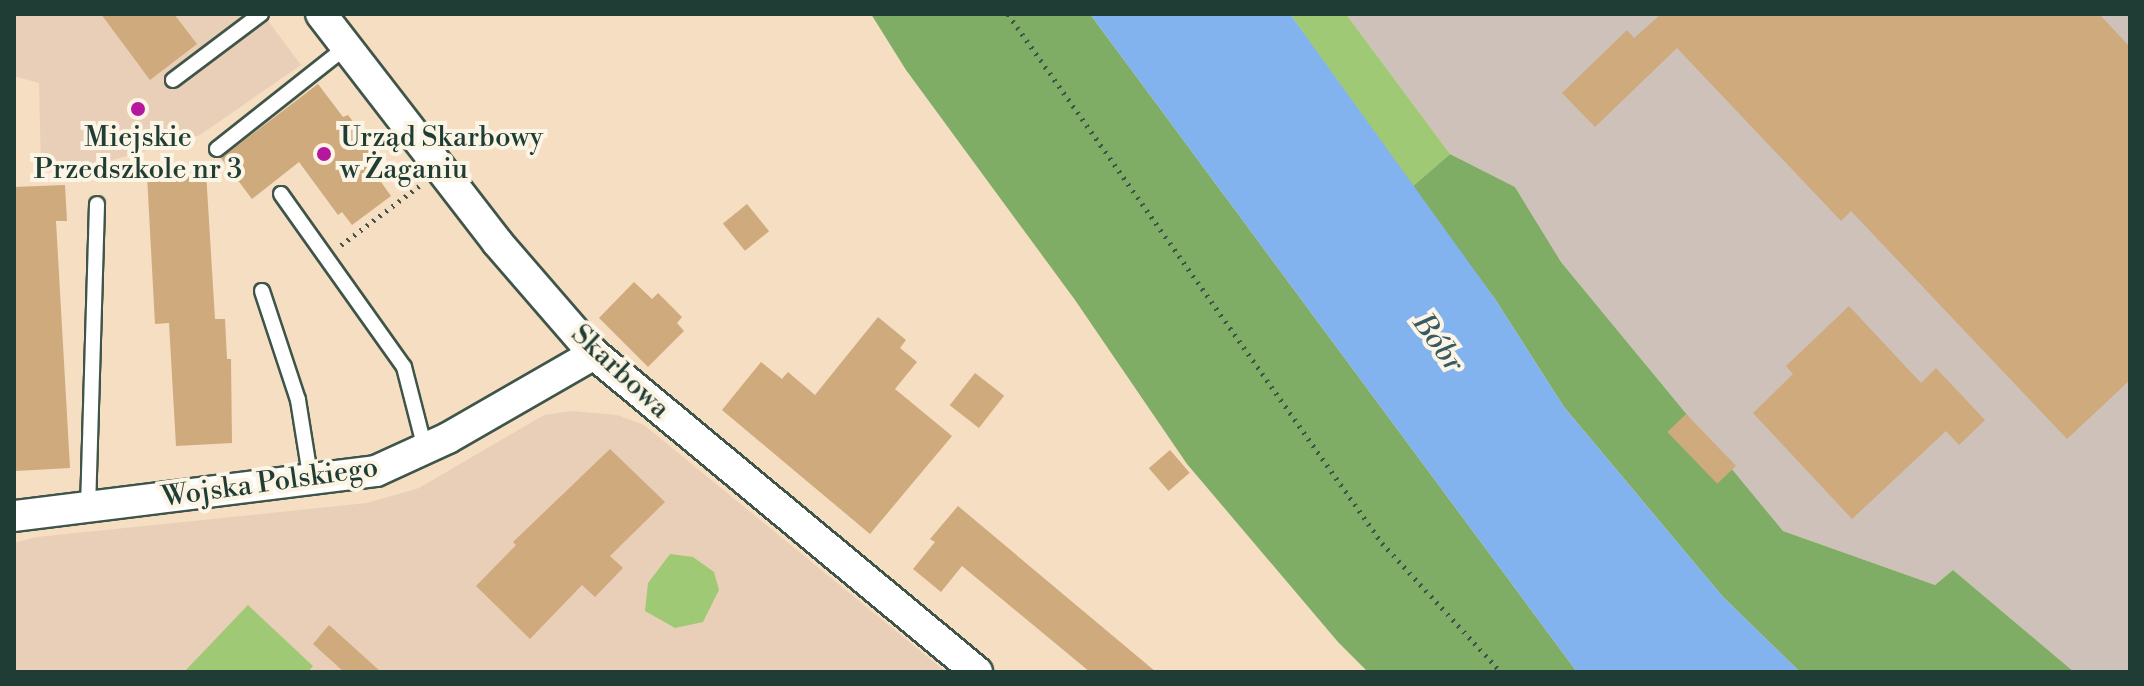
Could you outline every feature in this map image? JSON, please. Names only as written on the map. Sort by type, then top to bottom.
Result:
[{"type":"street","name":"Skarbowa","points":[[321,14],[497,242],[594,354],[977,672]]},
{"type":"street","name":"Wojska Polskiego","points":[[14,516],[311,482],[376,471],[425,449],[594,354]]},
{"type":"lane","points":[[173,80],[261,14]]},
{"type":"lane","points":[[217,149],[346,47]]},
{"type":"lane","points":[[281,194],[404,367],[425,449]]},
{"type":"lane","points":[[88,508],[97,204]]},
{"type":"lane","points":[[262,291],[298,400],[311,482]]},
{"type":"path","points":[[1008,14],[1382,543],[1501,672]]},
{"type":"path","points":[[328,256],[423,183]]},
{"type":"shaded area","name":"Miejskie Przedszkole nr 3","points":[[14,14],[263,14],[301,65],[200,135],[81,169],[41,171],[39,83],[14,76]]},
{"type":"shaded area","points":[[1346,14],[2130,14],[2130,672],[2074,672],[1953,570],[1935,585],[1783,531],[1561,262],[1515,187],[1450,154]]},
{"type":"shaded area","points":[[572,411],[617,415],[644,425],[946,672],[14,672],[14,543],[37,537],[367,503],[419,488],[544,415]]},
{"type":"green space","points":[[871,14],[1090,14],[1577,672],[1368,672],[1338,642],[1187,464],[1075,300],[906,70]]},
{"type":"green space","points":[[1290,14],[1346,14],[1450,154],[1412,187]]},
{"type":"green space","points":[[1450,154],[1515,187],[1561,262],[1783,531],[1935,585],[1953,570],[2074,672],[1800,672],[1723,597],[1564,407],[1495,299],[1412,187]]},
{"type":"green space","points":[[670,554],[693,557],[714,572],[719,590],[703,622],[675,628],[645,611],[648,583]]},
{"type":"green space","points":[[248,605],[313,666],[308,672],[184,672]]},
{"type":"water","name":"Bóbr","points":[[1090,14],[1290,14],[1495,299],[1564,407],[1723,597],[1800,672],[1577,672]]},
{"type":"building","points":[[101,14],[174,14],[197,44],[150,80]]},
{"type":"building","points":[[1661,14],[2099,14],[2130,47],[2130,380],[2067,439],[1851,211],[1841,221],[1677,48],[1595,127],[1562,93],[1627,30],[1634,38]]},
{"type":"building","name":"Urząd Skarbowy w Żaganiu","points":[[318,84],[343,117],[348,115],[364,136],[360,138],[364,145],[388,176],[381,182],[391,196],[352,225],[342,212],[338,215],[299,162],[252,199],[221,158]]},
{"type":"building","points":[[206,172],[215,319],[225,319],[227,359],[231,359],[232,443],[176,446],[169,323],[155,324],[147,175]]},
{"type":"building","points":[[65,185],[67,221],[56,221],[70,468],[16,471],[14,187]]},
{"type":"building","points":[[747,204],[769,231],[745,251],[723,224]]},
{"type":"building","points":[[634,282],[652,299],[658,293],[682,317],[677,323],[684,331],[648,367],[599,318]]},
{"type":"building","points":[[1849,306],[1921,383],[1936,368],[1985,420],[1959,445],[1946,431],[1852,519],[1753,413],[1793,374],[1786,366]]},
{"type":"building","points":[[878,317],[906,340],[900,348],[917,362],[895,389],[952,436],[870,534],[722,410],[761,362],[782,379],[788,372],[815,395]]},
{"type":"building","points":[[975,373],[1004,396],[979,428],[950,405]]},
{"type":"building","points":[[1686,414],[1736,466],[1717,484],[1667,432]]},
{"type":"building","points":[[610,449],[665,502],[610,556],[623,568],[595,597],[582,585],[530,639],[476,586],[516,545],[513,542]]},
{"type":"building","points":[[1170,450],[1190,473],[1169,491],[1149,468]]},
{"type":"building","points":[[958,506],[1156,672],[1090,672],[962,566],[941,592],[913,569],[935,542],[930,539]]},
{"type":"building","points":[[329,625],[381,672],[344,672],[313,644]]},
{"type":"place","name":"Miejskie Przedszkole nr 3","points":[[138,109]]},
{"type":"place","name":"Urząd Skarbowy w Żaganiu","points":[[324,154]]}]
